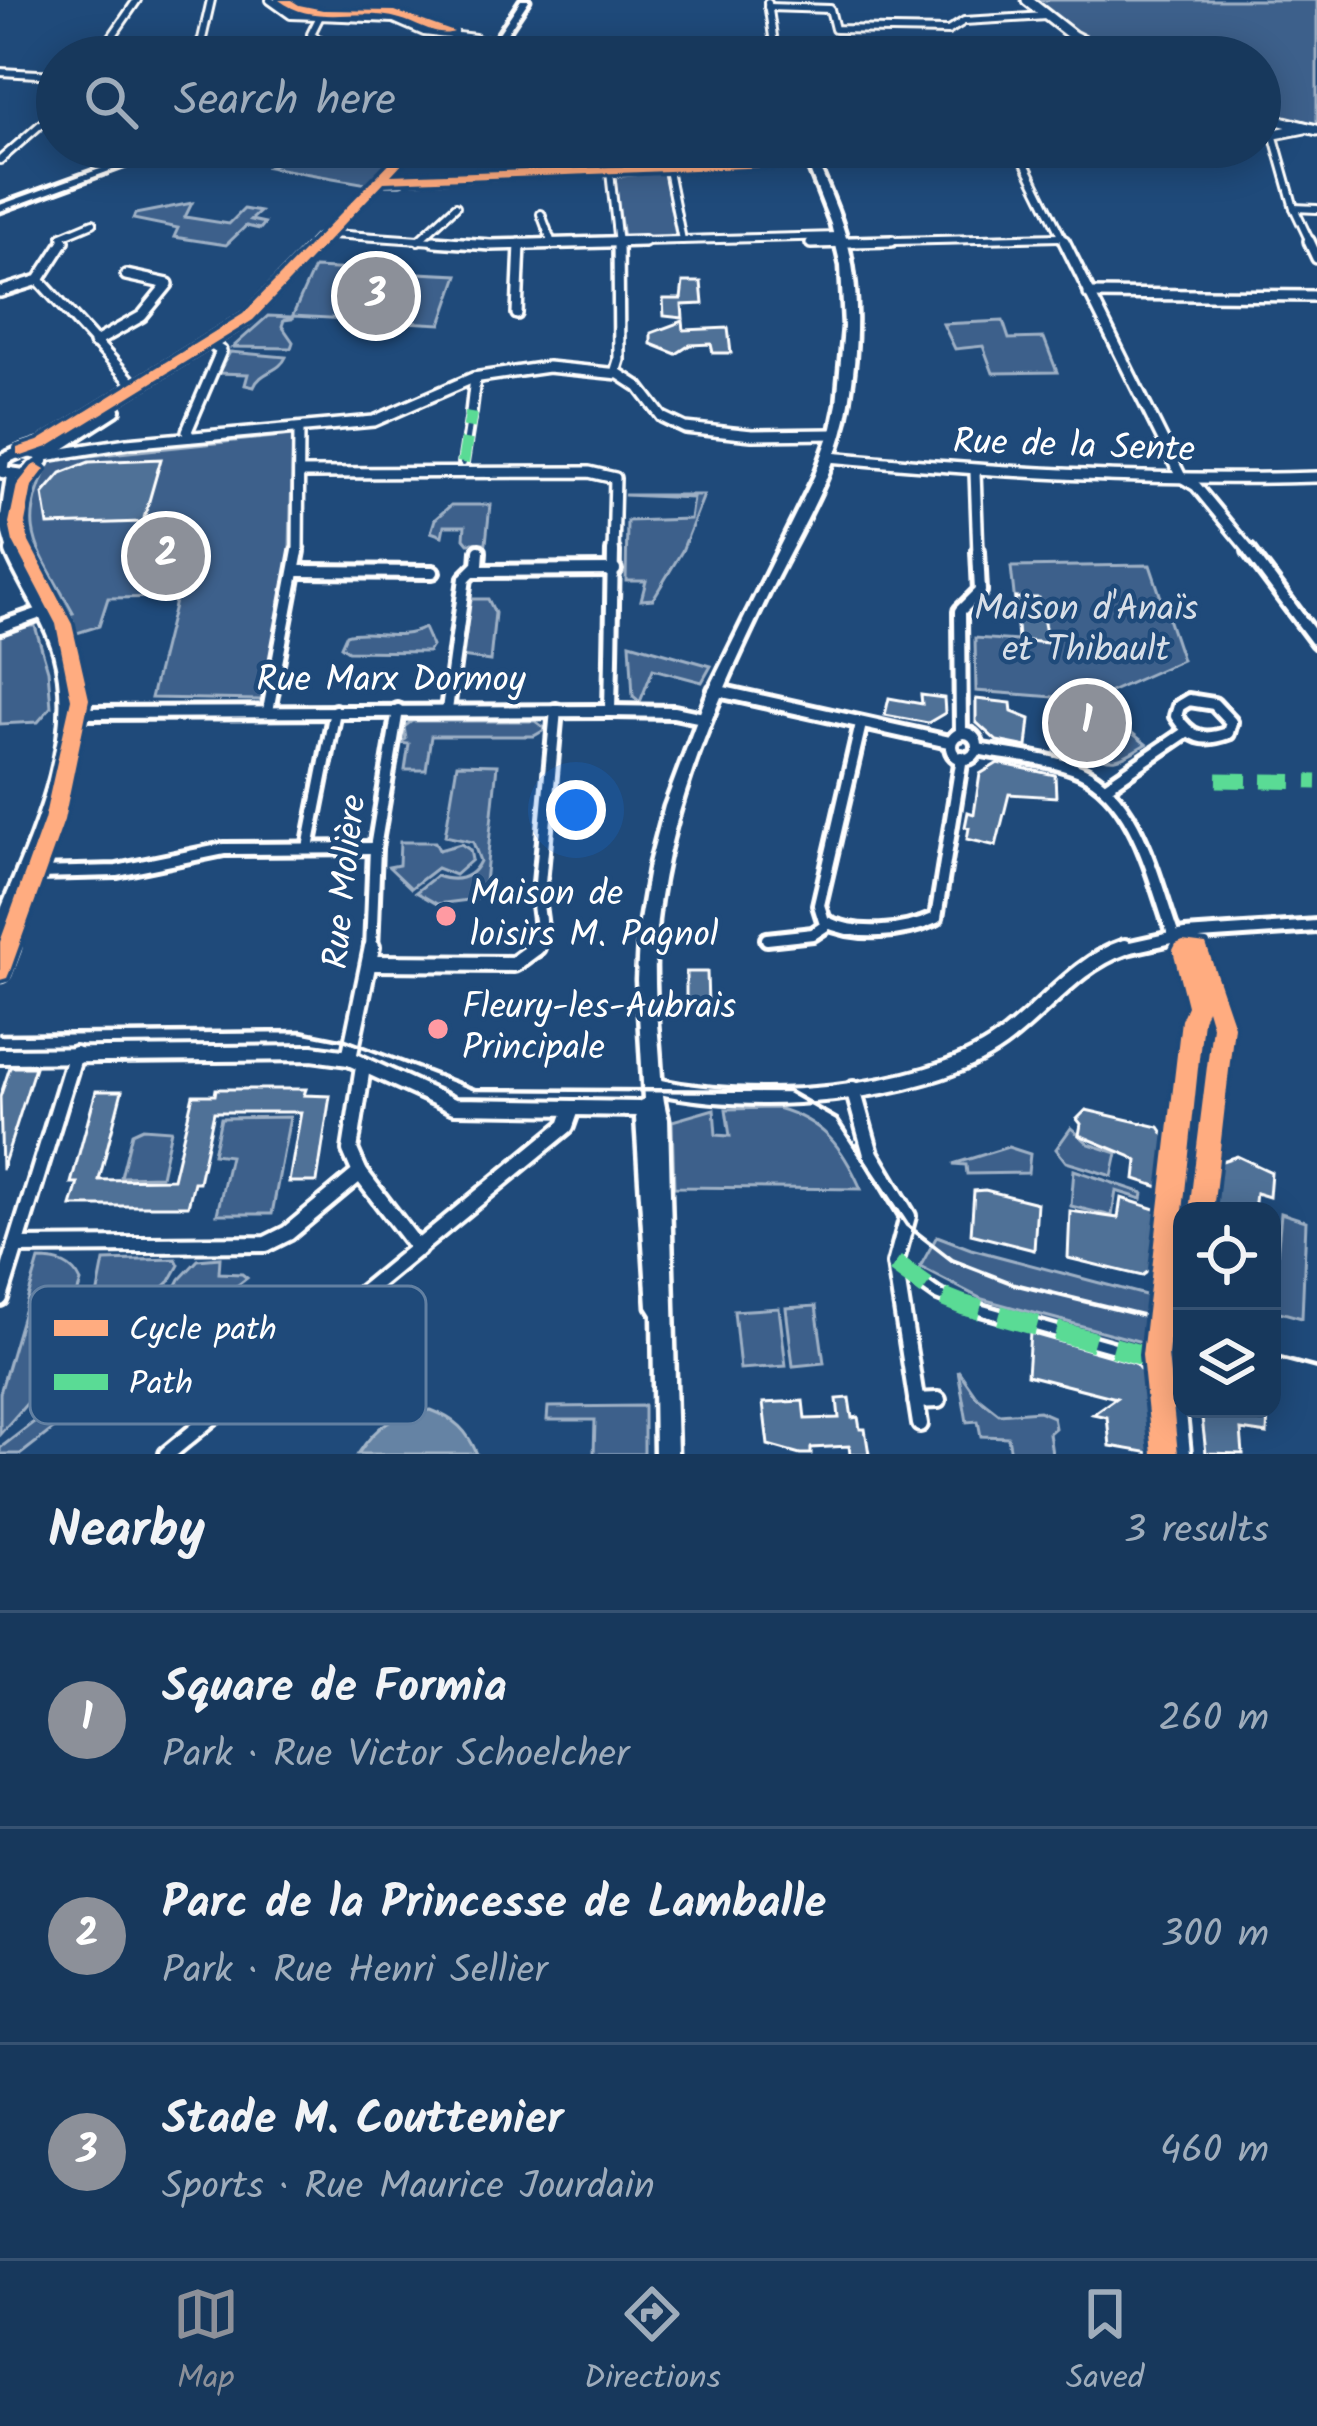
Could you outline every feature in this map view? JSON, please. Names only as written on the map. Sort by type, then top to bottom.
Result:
[{"type":"main road","points":[[488,36],[512,20],[525,0]]},
{"type":"main road","points":[[0,208],[111,168]]},
{"type":"main road","points":[[664,1342],[655,1292],[645,992],[648,917],[662,851],[703,718],[832,446],[844,400],[847,277],[841,240],[814,168]]},
{"type":"main road","points":[[652,1100],[659,1119],[666,1454]]},
{"type":"street","points":[[112,36],[137,0]]},
{"type":"street","points":[[203,36],[211,0]]},
{"type":"street","points":[[270,0],[286,14],[396,19],[424,32],[476,36]]},
{"type":"street","points":[[364,18],[373,0]]},
{"type":"street","points":[[1027,0],[1074,36]]},
{"type":"street","points":[[772,36],[768,3],[827,8],[836,29],[909,33],[948,31],[964,21],[1046,16]]},
{"type":"street","points":[[313,36],[320,16]]},
{"type":"street","points":[[0,72],[36,74]]},
{"type":"street","points":[[1281,122],[1313,128]]},
{"type":"street","points":[[1281,128],[1285,123]]},
{"type":"street","points":[[1,158],[36,128]]},
{"type":"street","points":[[1281,135],[1313,128]]},
{"type":"street","points":[[1281,162],[1294,208],[1317,258]]},
{"type":"street","points":[[49,610],[17,523],[25,485],[40,463],[253,318],[391,168]]},
{"type":"street","points":[[506,176],[508,168]]},
{"type":"street","points":[[380,179],[704,168]]},
{"type":"street","points":[[1026,168],[1181,477],[1285,594],[1317,642]]},
{"type":"street","points":[[668,170],[682,240]]},
{"type":"street","points":[[3,467],[190,436],[391,417],[475,378],[555,369],[615,373],[620,360],[618,242],[610,172]]},
{"type":"street","points":[[329,233],[380,188],[400,179]]},
{"type":"street","points":[[418,241],[456,206]]},
{"type":"street","points":[[1294,208],[1317,209]]},
{"type":"street","points":[[541,214],[552,243]]},
{"type":"street","points":[[0,292],[39,280],[64,243],[62,236],[93,223]]},
{"type":"street","points":[[329,233],[520,244],[1060,237]]},
{"type":"street","points":[[517,314],[520,244]]},
{"type":"street","points":[[94,343],[146,312],[169,284],[126,275]]},
{"type":"street","points":[[127,290],[140,278]]},
{"type":"street","points":[[39,280],[136,387]]},
{"type":"street","points":[[1089,294],[1317,296]]},
{"type":"street","points":[[3,467],[22,451],[43,444],[211,346]]},
{"type":"street","points":[[190,436],[187,431],[194,411],[221,351],[211,346]]},
{"type":"street","name":"Rue de la Sente","points":[[615,373],[644,386],[661,415],[674,424],[786,435],[975,472],[1188,481],[1317,476]]},
{"type":"street","points":[[462,468],[475,378]]},
{"type":"street","points":[[268,711],[298,571],[298,429]]},
{"type":"street","points":[[22,451],[40,463]]},
{"type":"street","points":[[0,970],[72,713],[73,653],[5,525],[15,485],[3,467]]},
{"type":"street","points":[[300,473],[462,468],[611,476],[617,486],[610,711]]},
{"type":"street","points":[[962,757],[950,749],[955,738],[960,611],[980,590],[975,472]]},
{"type":"street","points":[[447,710],[465,578],[478,565],[479,551]]},
{"type":"street","points":[[471,572],[615,570]]},
{"type":"street","points":[[298,571],[433,572]]},
{"type":"street","points":[[0,626],[49,610]]},
{"type":"street","points":[[714,690],[861,724],[974,739],[978,749]]},
{"type":"street","points":[[1107,786],[1186,732],[1216,740],[1228,734],[1231,722],[1217,706],[1189,700],[1179,706],[1176,716],[1186,732]]},
{"type":"street","name":"Rue Molière","points":[[360,1173],[350,1150],[356,1063],[370,963],[375,848],[398,710]]},
{"type":"street","points":[[370,963],[514,964],[535,952],[542,934],[538,905],[556,710]]},
{"type":"street","name":"Rue Marx Dormoy","points":[[72,713],[556,710],[674,712],[703,718]]},
{"type":"street","points":[[308,848],[335,711]]},
{"type":"street","points":[[861,724],[819,905],[828,924],[852,931],[923,925],[935,918],[962,757]]},
{"type":"street","points":[[962,757],[978,749],[1079,770],[1107,786],[1127,813],[1180,938],[1207,1023],[1186,1202]]},
{"type":"street","points":[[30,874],[117,871],[224,849],[375,848]]},
{"type":"street","points":[[0,930],[30,874]]},
{"type":"street","points":[[767,939],[813,934],[828,924]]},
{"type":"street","points":[[0,1056],[284,1052],[356,1063],[454,1106],[572,1109],[853,1089],[908,1083],[958,1066],[1023,1026],[1108,954],[1150,940],[1317,926]]},
{"type":"street","points":[[0,1298],[75,1054]]},
{"type":"street","points":[[853,1089],[872,1154],[908,1216],[895,1264],[920,1424]]},
{"type":"street","points":[[374,1286],[566,1126],[572,1109]]},
{"type":"street","points":[[16,1246],[266,1244],[288,1233],[360,1173],[418,1250]]},
{"type":"street","points":[[895,1264],[938,1295],[963,1305],[1173,1364]]},
{"type":"street","points":[[1173,1313],[1173,1352]]},
{"type":"street","points":[[916,1401],[938,1400]]},
{"type":"street","points":[[1179,1418],[1183,1454]]},
{"type":"street","points":[[167,1454],[204,1424]]},
{"type":"green space","points":[[1036,0],[1317,0],[1317,124],[1281,116],[1281,36],[1083,36]]},
{"type":"green space","points":[[275,168],[384,168],[367,184]]},
{"type":"green space","points":[[665,174],[676,235],[623,237],[614,177]]},
{"type":"green space","points":[[192,203],[185,217],[229,224],[244,209],[260,212],[251,220],[265,223],[260,229],[246,226],[226,245],[174,237],[178,228],[133,219],[135,214]]},
{"type":"green space","points":[[314,268],[458,275],[441,324],[293,316],[292,319],[284,320],[282,326],[293,342],[291,348],[233,347],[268,316],[292,317]]},
{"type":"green space","points":[[1003,321],[1009,339],[1044,338],[1057,372],[993,373],[983,346],[955,349],[943,324]]},
{"type":"green space","points":[[230,352],[286,357],[254,387],[245,385],[248,374],[218,373]]},
{"type":"green space","points":[[293,435],[289,583],[262,700],[151,698],[176,597],[108,598],[99,626],[77,633],[69,614],[73,613],[35,539],[34,505],[51,460]]},
{"type":"green space","points":[[624,495],[704,495],[682,551],[653,599],[641,600],[646,581],[626,581],[627,521],[690,519],[693,498]]},
{"type":"green space","points":[[451,505],[490,505],[486,543],[468,543],[465,526],[444,526],[442,536],[431,532],[435,519]]},
{"type":"green space","name":"Maison d'Anaïs et Thibault","points":[[1150,565],[1182,660],[1092,700],[976,691],[975,638],[1019,641],[1011,567]]},
{"type":"green space","points":[[469,599],[488,599],[495,613],[490,661],[461,657]]},
{"type":"green space","points":[[35,626],[48,670],[51,707],[38,722],[0,724],[0,633]]},
{"type":"green space","points":[[424,628],[432,646],[428,652],[348,651],[341,646],[346,635],[405,634]]},
{"type":"green space","points":[[630,643],[711,666],[702,682],[653,669],[640,702],[633,696]]},
{"type":"green space","points":[[1054,700],[1092,701],[1146,744],[1114,759],[1094,753],[1087,759],[1055,755]]},
{"type":"green space","points":[[412,721],[535,721],[546,729],[534,736],[431,736],[426,770],[405,770],[409,744],[399,743],[406,739],[404,727]]},
{"type":"green space","points":[[457,764],[497,765],[485,883],[476,899],[437,904],[416,892],[436,876],[467,876],[480,861],[473,842],[445,836]]},
{"type":"green space","points":[[400,842],[435,842],[439,850],[461,844],[470,850],[472,860],[455,875],[437,868],[411,888],[389,867],[399,865]]},
{"type":"green space","points":[[777,1108],[807,1120],[829,1137],[861,1189],[674,1187],[672,1121],[714,1109],[716,1135],[730,1136],[726,1109]]},
{"type":"green space","points":[[290,1117],[272,1214],[217,1214],[230,1156],[213,1154],[221,1118]]},
{"type":"green space","points":[[143,1128],[171,1130],[161,1176],[121,1177],[132,1133]]},
{"type":"green space","points":[[1071,1128],[1089,1144],[1117,1153],[1112,1176],[1066,1162],[1056,1149]]},
{"type":"green space","points":[[1008,1147],[1030,1154],[1028,1173],[967,1174],[966,1165],[953,1164]]},
{"type":"green space","points":[[1074,1170],[1143,1193],[1142,1199],[1116,1191],[1112,1216],[1071,1206]]},
{"type":"green space","points":[[1281,1213],[1306,1221],[1302,1318],[1281,1312]]},
{"type":"green space","points":[[937,1236],[1149,1296],[1149,1344],[982,1299],[920,1267]]},
{"type":"green space","points":[[220,1258],[219,1273],[247,1278],[237,1286],[176,1286],[198,1260]]},
{"type":"green space","points":[[176,1259],[179,1265],[165,1286],[99,1286],[104,1261]]},
{"type":"green space","points":[[39,1260],[64,1264],[81,1282],[80,1286],[31,1286]]},
{"type":"green space","points":[[30,1291],[29,1401],[0,1434],[0,1393]]},
{"type":"green space","points":[[816,1306],[824,1363],[793,1366],[786,1308]]},
{"type":"green space","points":[[779,1308],[786,1366],[740,1369],[734,1311]]},
{"type":"green space","points":[[958,1370],[976,1396],[999,1414],[1039,1411],[1053,1417],[1052,1454],[1011,1454],[1008,1437],[981,1436],[978,1421],[967,1422]]},
{"type":"green space","points":[[644,1406],[644,1454],[594,1454],[595,1420],[547,1420],[548,1407]]},
{"type":"green space","points":[[31,1424],[60,1424],[21,1454],[0,1454],[0,1448]]},
{"type":"shaded area","points":[[426,1411],[459,1426],[477,1454],[358,1454],[386,1424],[426,1424]]},
{"type":"building","points":[[683,282],[701,282],[703,304],[682,305],[683,318],[664,316],[663,299],[681,299]]},
{"type":"building","points":[[683,321],[684,330],[728,328],[731,353],[713,353],[711,344],[690,345],[676,354],[651,344],[651,333]]},
{"type":"building","points":[[161,459],[143,522],[48,525],[43,494],[61,473],[89,462]]},
{"type":"building","name":"Maison d'Anaïs et Thibault","points":[[1015,598],[1039,598],[1048,643],[1018,640]]},
{"type":"building","points":[[921,695],[944,698],[945,713],[928,723],[885,715],[889,698],[922,704]]},
{"type":"building","points":[[976,699],[1011,703],[1012,712],[1030,719],[1027,747],[997,741],[976,722]]},
{"type":"building","points":[[998,763],[1055,775],[1056,797],[1009,794],[996,846],[967,839],[969,828],[965,827],[968,812],[974,814],[980,774]]},
{"type":"building","points":[[686,972],[707,972],[708,1005],[686,1004]]},
{"type":"building","points":[[10,1067],[35,1067],[2,1170],[0,1097]]},
{"type":"building","points":[[216,1089],[306,1089],[304,1095],[330,1096],[317,1182],[289,1182],[301,1112],[214,1112],[199,1182],[194,1182],[188,1206],[71,1206],[78,1183],[71,1183],[96,1091],[122,1091],[99,1180],[173,1179],[193,1095],[215,1095]]},
{"type":"building","points":[[1086,1110],[1159,1127],[1170,1143],[1162,1188],[1135,1179],[1137,1161],[1130,1156],[1079,1135],[1077,1119]]},
{"type":"building","points":[[1237,1156],[1271,1172],[1269,1197],[1256,1193],[1255,1202],[1212,1202],[1210,1171],[1214,1172],[1216,1163]]},
{"type":"building","points":[[974,1191],[1037,1203],[1034,1250],[971,1234]]},
{"type":"building","points":[[1121,1198],[1162,1211],[1156,1266],[1142,1276],[1068,1258],[1070,1211],[1118,1218]]},
{"type":"building","points":[[1030,1333],[1135,1363],[1150,1382],[1156,1454],[1110,1446],[1107,1417],[1093,1414],[1116,1398],[1027,1375]]},
{"type":"building","points":[[849,1398],[852,1418],[858,1417],[860,1429],[865,1429],[869,1454],[850,1454],[849,1446],[811,1448],[811,1454],[800,1454],[768,1445],[763,1403],[803,1401],[805,1419],[839,1418],[837,1399]]},
{"type":"building","points":[[1202,1418],[1268,1418],[1267,1434],[1241,1430],[1243,1454],[1206,1453]]},
{"type":"tram line","points":[[0,1034],[301,1031],[346,1040],[475,1089],[788,1091],[837,1119],[907,1225],[952,1260],[1014,1284],[1173,1323]]},
{"type":"tram line","points":[[1281,1358],[1317,1368]]},
{"type":"marked path","points":[[463,463],[471,413]]},
{"type":"marked path","points":[[1217,780],[1317,782]]},
{"type":"marked path","points":[[895,1264],[938,1295],[963,1305],[1173,1364]]},
{"type":"cycle path","points":[[284,0],[323,13],[395,14],[449,32]]},
{"type":"cycle path","points":[[22,451],[43,444],[248,317],[391,168]]},
{"type":"cycle path","points":[[380,179],[668,168]]},
{"type":"cycle path","points":[[0,971],[54,820],[80,699],[64,624],[21,542],[17,523],[25,485],[37,469]]},
{"type":"cycle path","points":[[1165,1454],[1155,1355],[1192,1020],[1198,1006],[1183,950],[1199,950],[1223,1026],[1202,1202]]},
{"type":"place","name":"Stade M. Couttenier","points":[[376,296]]},
{"type":"place","name":"Parc de la Princesse de Lamballe","points":[[166,556]]},
{"type":"place","name":"Square de Formia","points":[[1087,723]]},
{"type":"place","name":"Maison de loisirs M. Pagnol","points":[[446,916]]},
{"type":"place","name":"Fleury-les-Aubrais Principale","points":[[438,1029]]}]
